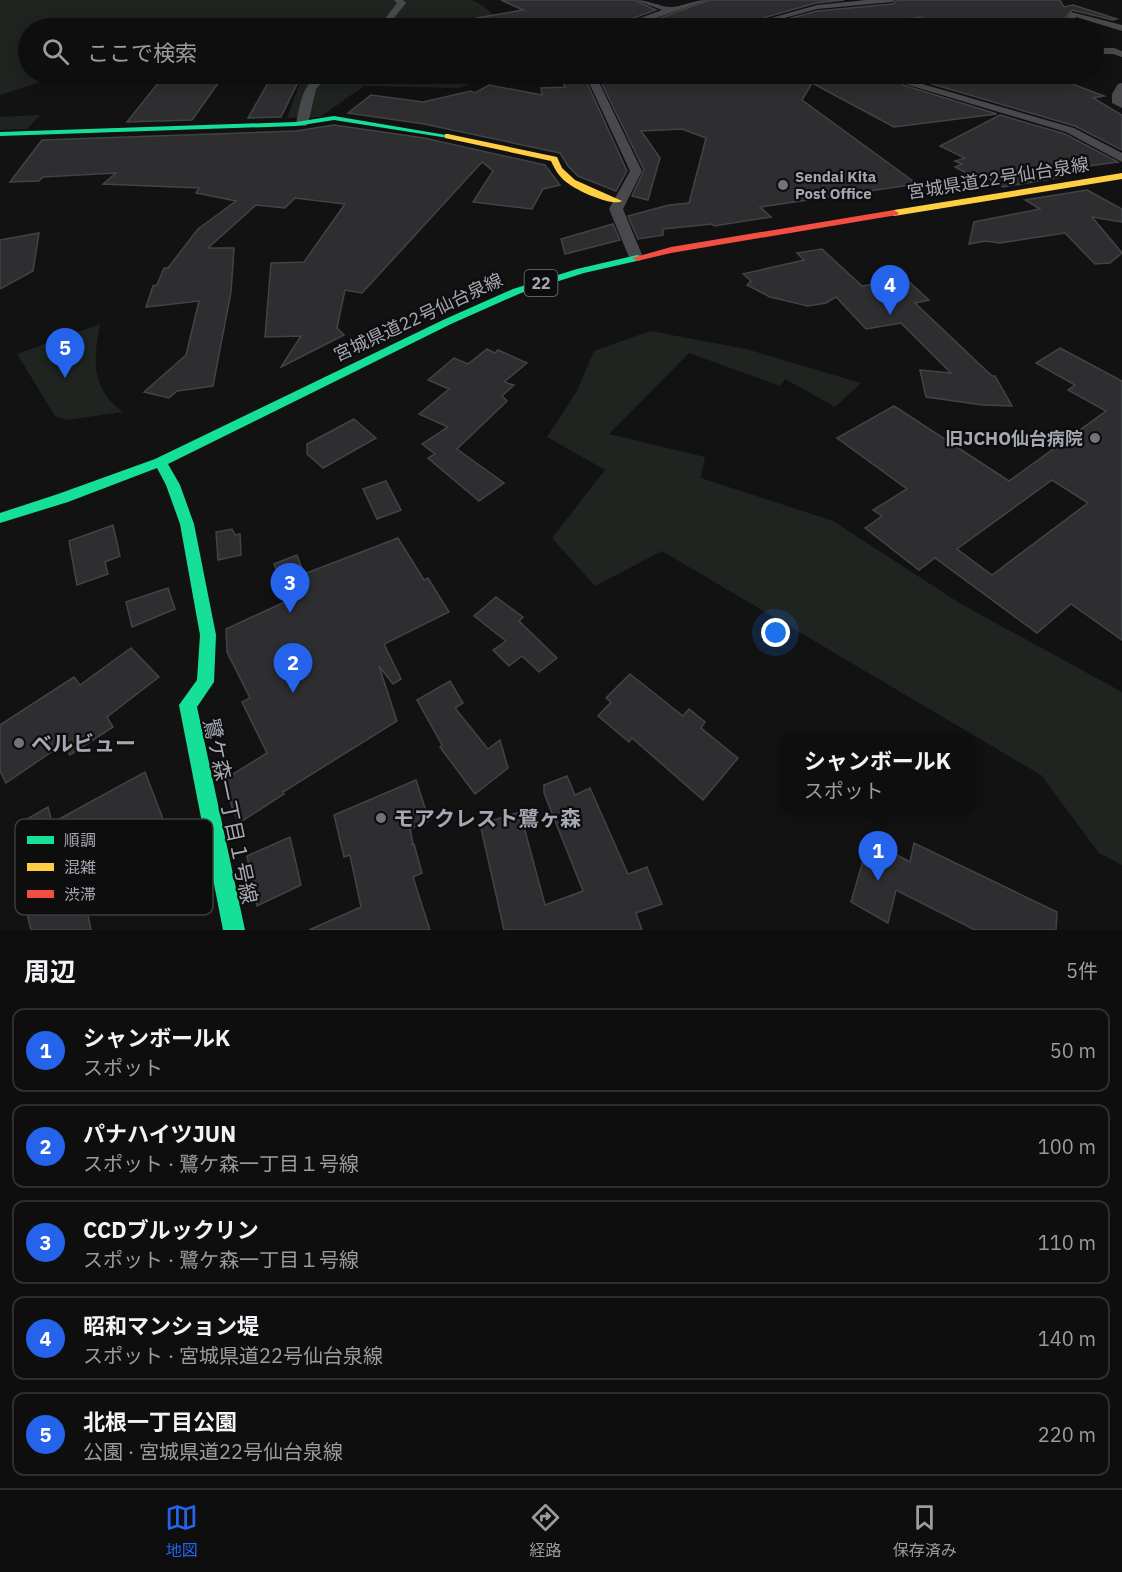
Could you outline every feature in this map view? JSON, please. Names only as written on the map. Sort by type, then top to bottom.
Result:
[{"type":"street","points":[[389,18],[402,3],[398,0]]},
{"type":"street","points":[[640,0],[670,10]]},
{"type":"street","points":[[648,18],[703,0]]},
{"type":"street","points":[[777,18],[817,7],[892,0]]},
{"type":"street","points":[[1068,18],[1073,10],[1095,18]]},
{"type":"street","points":[[1104,21],[1122,28]]},
{"type":"street","points":[[1104,51],[1122,54]]},
{"type":"street","points":[[302,124],[309,92],[314,84]]},
{"type":"street","points":[[595,84],[636,171],[632,182],[618,201],[616,209],[636,258]]},
{"type":"street","points":[[910,84],[1070,130],[1122,158]]},
{"type":"street","points":[[1122,86],[1117,94],[1117,103],[1122,105]]},
{"type":"street","points":[[0,134],[302,124],[334,118],[424,131],[554,159],[556,170],[568,180],[582,189],[618,201]]},
{"type":"street","name":"宮城県道22号仙台泉線","points":[[0,518],[160,462],[447,322],[517,291],[581,271],[636,258],[1122,176]]},
{"type":"street","name":"鷺ケ森一丁目１号線","points":[[160,462],[173,484],[187,524],[208,635],[204,682],[188,705],[209,819]]},
{"type":"street","name":"鷺ケ森一丁目１号線","points":[[213,837],[222,864],[234,930]]},
{"type":"shaded area","points":[[0,0],[472,0],[498,18],[18,18],[18,84],[34,84],[0,95]]},
{"type":"shaded area","points":[[299,84],[469,84],[460,88],[364,86],[320,117],[287,118]]},
{"type":"shaded area","points":[[40,115],[27,129],[0,130],[0,117]]},
{"type":"shaded area","points":[[100,324],[96,355],[97,375],[105,394],[123,412],[66,420],[55,416],[17,354]]},
{"type":"shaded area","points":[[650,331],[746,349],[861,383],[835,407],[785,379],[780,386],[689,353],[609,434],[705,457],[701,478],[833,521],[961,604],[1122,692],[1122,865],[1099,853],[1041,775],[662,551],[595,586],[552,538],[605,470],[547,437],[577,391],[594,351]]},
{"type":"building","points":[[501,0],[634,0],[656,10],[634,18],[477,18],[523,10]]},
{"type":"building","points":[[709,0],[844,0],[816,3],[763,18],[660,18]]},
{"type":"building","points":[[898,0],[1060,0],[1064,7],[1073,5],[1117,19],[1072,10],[1065,18],[791,18],[817,11],[892,4]]},
{"type":"building","points":[[157,84],[218,84],[192,120],[127,122]]},
{"type":"building","points":[[267,84],[297,84],[281,117],[248,118]]},
{"type":"building","points":[[564,84],[588,84],[627,171],[616,191],[578,176],[560,153],[424,124],[348,113],[371,95],[423,102],[471,91],[475,93],[489,85],[542,95],[541,88],[565,87]]},
{"type":"building","points":[[602,84],[811,84],[802,100],[917,184],[760,207],[771,217],[714,226],[712,224],[663,229],[663,235],[638,239],[628,216],[669,205],[689,203],[706,138],[682,129],[641,131],[660,158],[648,200],[632,196],[644,170]]},
{"type":"building","points":[[814,84],[903,84],[997,114],[894,127]]},
{"type":"building","points":[[932,84],[1072,84],[1104,96],[1093,98],[1122,115],[1122,150],[1075,126]]},
{"type":"building","points":[[1000,115],[1065,134],[1118,162],[1051,171],[1062,177],[1003,187],[986,177],[976,178],[955,167],[962,164],[955,161],[965,158],[940,146]]},
{"type":"building","points":[[334,125],[424,138],[545,165],[560,185],[543,189],[532,209],[473,202],[493,171],[482,162],[362,293],[345,290],[337,328],[344,335],[281,367],[301,336],[265,337],[271,263],[304,262],[345,204],[295,198],[285,208],[256,205],[208,248],[234,248],[231,292],[213,386],[177,391],[169,398],[144,392],[186,355],[199,301],[146,307],[153,286],[157,285],[164,268],[168,268],[198,229],[236,201],[196,193],[199,188],[103,184],[116,173],[43,177],[39,181],[10,182],[42,140],[296,131]]},
{"type":"building","points":[[1087,190],[1122,209],[1122,222],[1092,217],[1122,253],[1110,263],[1095,264],[1065,233],[1000,243],[985,241],[969,244],[974,222],[1040,209],[1025,200]]},
{"type":"building","points":[[613,224],[620,240],[565,254],[561,239]]},
{"type":"building","points":[[39,233],[33,271],[0,289],[0,240]]},
{"type":"building","points":[[822,249],[862,286],[906,279],[929,300],[915,303],[992,376],[995,376],[1012,406],[983,405],[926,397],[920,370],[951,373],[901,323],[866,329],[836,297],[826,303],[808,306],[770,297],[747,285],[751,281],[743,274],[804,260],[797,253]]},
{"type":"building","points":[[1060,348],[1122,381],[1122,640],[1071,604],[1037,633],[935,558],[919,570],[865,528],[882,516],[873,510],[907,489],[837,438],[894,406],[1009,481],[1106,411],[1068,390],[1075,385],[1036,363]],"holes":[[[1052,480],[1088,503],[992,575],[957,549]]]},
{"type":"building","points":[[487,349],[495,353],[498,350],[527,363],[504,382],[514,385],[502,396],[507,401],[457,449],[504,483],[479,501],[428,458],[435,454],[422,444],[448,427],[419,414],[449,389],[428,380],[454,358],[468,364]]},
{"type":"building","points":[[354,419],[376,438],[323,468],[307,454],[307,444]]},
{"type":"building","points":[[386,481],[401,510],[377,519],[363,489]]},
{"type":"building","points":[[113,525],[120,556],[105,562],[108,574],[77,585],[69,541]]},
{"type":"building","points":[[232,529],[235,535],[240,534],[241,555],[218,560],[216,532]]},
{"type":"building","points":[[398,538],[424,580],[428,578],[449,612],[384,644],[401,679],[393,684],[379,666],[397,721],[283,792],[284,794],[239,823],[232,807],[225,779],[267,753],[242,702],[250,698],[227,652],[226,629],[289,600],[274,564],[297,555],[304,574]]},
{"type":"building","points":[[168,588],[175,609],[132,627],[126,602]]},
{"type":"building","points":[[496,597],[523,617],[519,621],[557,658],[539,672],[522,656],[509,666],[493,650],[506,641],[474,616]]},
{"type":"building","points":[[131,648],[159,677],[107,717],[113,727],[70,755],[63,744],[6,783],[0,771],[0,725],[74,677],[80,685]]},
{"type":"building","points":[[630,674],[683,716],[689,709],[705,722],[701,728],[738,758],[703,800],[632,738],[629,742],[598,716],[611,702],[606,698]]},
{"type":"building","points":[[450,681],[463,703],[455,708],[488,749],[500,740],[508,768],[475,794],[440,747],[442,745],[417,700]]},
{"type":"building","points":[[145,772],[163,819],[59,819]]},
{"type":"building","points":[[567,776],[575,795],[590,788],[628,874],[647,867],[662,904],[636,913],[642,930],[504,930],[480,824],[520,812],[545,905],[583,891],[544,793],[544,785]]},
{"type":"building","points":[[416,780],[429,820],[410,829],[413,843],[411,845],[414,844],[422,873],[413,877],[430,930],[309,930],[361,907],[350,855],[344,857],[334,815]]},
{"type":"building","points":[[48,807],[51,819],[27,819]]},
{"type":"building","points":[[290,837],[301,885],[257,906],[247,856]]},
{"type":"building","points":[[869,840],[910,862],[914,843],[1057,912],[1056,930],[975,930],[896,890],[888,923],[851,902]]},
{"type":"building","points":[[27,915],[88,915],[91,930],[31,930]]},
{"type":"traffic: fast","points":[[0,134],[296,124],[334,118],[448,136]]},
{"type":"traffic: fast","points":[[0,518],[63,498],[160,462],[447,322],[517,291],[581,271],[637,258]]},
{"type":"traffic: fast","points":[[160,462],[173,485],[187,524],[208,635],[205,682],[188,705],[211,819]]},
{"type":"traffic: fast","points":[[213,827],[234,930]]},
{"type":"traffic: slow","points":[[448,136],[554,159],[565,176],[572,182],[589,191],[618,201]]},
{"type":"traffic: slow","points":[[894,213],[1122,176]]},
{"type":"traffic: jam","points":[[637,258],[671,250],[894,213]]},
{"type":"place","name":"Sendai Kita Post Office","points":[[783,185]]},
{"type":"place","name":"昭和マンション堤","points":[[890,315]]},
{"type":"place","name":"北根一丁目公園","points":[[65,378]]},
{"type":"place","name":"旧JCHO仙台病院","points":[[1095,438]]},
{"type":"place","name":"CCDブルックリン","points":[[290,613]]},
{"type":"place","name":"パナハイツJUN","points":[[293,693]]},
{"type":"place","name":"ベルビュー","points":[[19,743]]},
{"type":"place","name":"モアクレスト鷺ヶ森","points":[[381,818]]},
{"type":"place","name":"シャンボールK","points":[[878,881]]}]
